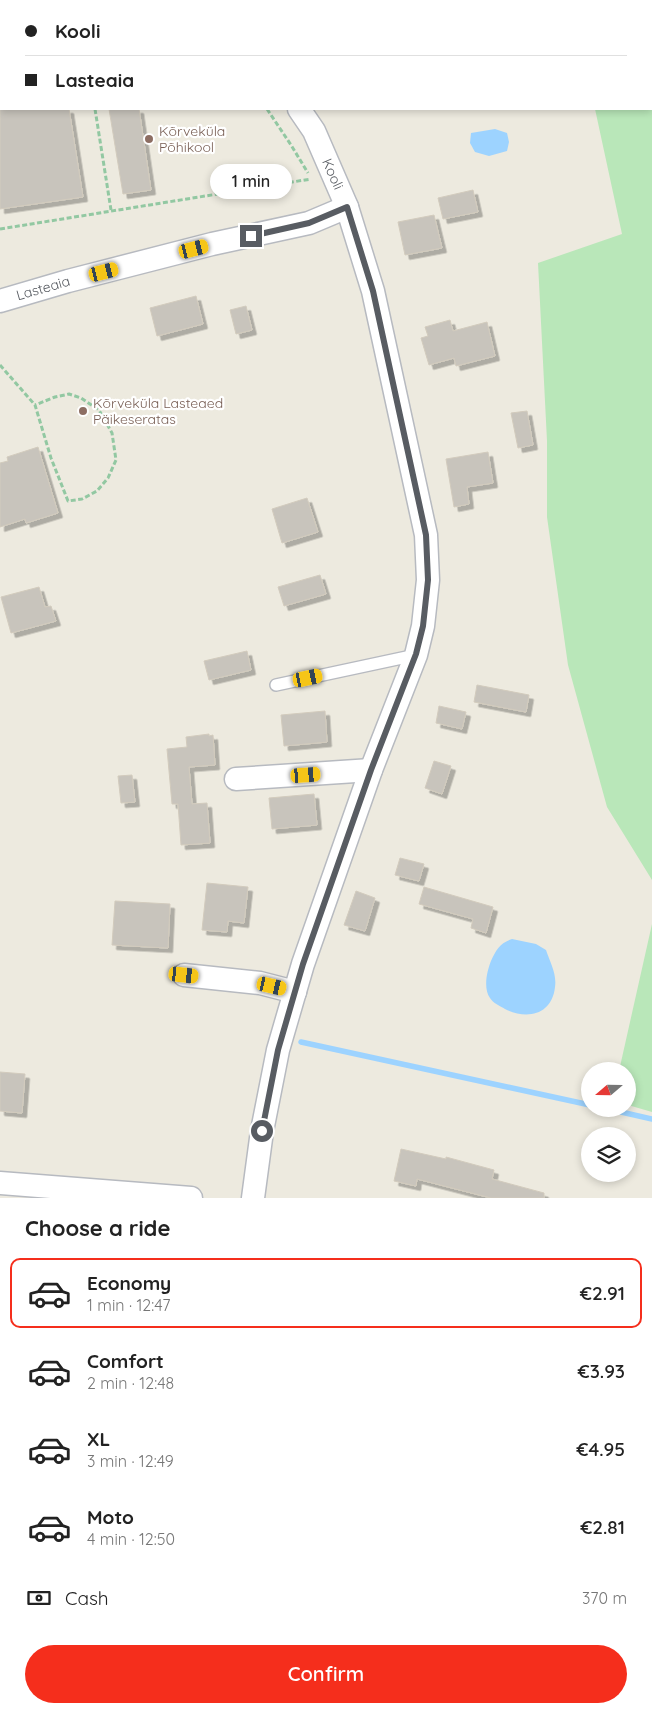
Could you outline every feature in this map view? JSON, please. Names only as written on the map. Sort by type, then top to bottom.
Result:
[{"type":"street","name":"Kooli","points":[[253,1198],[262,1131],[278,1050],[303,964],[371,770],[416,654],[423,626],[428,580],[426,535],[373,291],[347,207],[314,132],[300,110]]},
{"type":"street","name":"Lasteaia","points":[[0,301],[212,244],[309,223],[347,207]]},
{"type":"street","points":[[236,779],[371,770]]},
{"type":"street","points":[[184,975],[260,983],[295,992]]},
{"type":"street","points":[[0,1183],[192,1198]]},
{"type":"lane","points":[[276,685],[416,654]]},
{"type":"path","points":[[95,110],[110,210]]},
{"type":"path","points":[[0,229],[110,210],[312,180],[268,110]]},
{"type":"path","points":[[0,365],[35,405],[51,458],[68,501],[82,500],[97,491],[108,478],[116,460],[112,433],[99,410],[81,398],[69,394],[35,405]]},
{"type":"green space","points":[[595,110],[652,110],[652,880],[607,807],[568,665],[547,517],[547,441],[538,263],[622,234]]},
{"type":"green space","points":[[652,924],[652,1112],[636,1107],[636,1062],[621,1062]]},
{"type":"water","points":[[495,129],[507,133],[509,142],[507,151],[489,156],[475,152],[470,143],[471,133]]},
{"type":"water","points":[[512,939],[536,944],[546,950],[553,968],[555,987],[553,996],[549,1004],[537,1013],[522,1014],[505,1009],[491,1000],[488,994],[486,980],[491,961],[499,947]]},
{"type":"building","points":[[0,110],[69,110],[83,197],[0,209]]},
{"type":"building","points":[[109,110],[139,110],[151,190],[123,194]]},
{"type":"building","points":[[473,190],[478,212],[443,219],[438,198]]},
{"type":"building","points":[[434,215],[442,248],[405,255],[398,222]]},
{"type":"building","points":[[196,296],[203,324],[157,336],[150,308]]},
{"type":"building","points":[[246,306],[252,330],[236,334],[230,310]]},
{"type":"building","points":[[450,320],[453,331],[487,322],[495,356],[456,366],[454,358],[429,365],[421,338],[428,336],[425,327]]},
{"type":"building","points":[[527,411],[533,445],[518,448],[511,413]]},
{"type":"building","points":[[38,447],[58,513],[26,523],[25,519],[0,527],[0,463],[8,461],[7,457]]},
{"type":"building","points":[[488,452],[493,483],[467,487],[469,504],[454,507],[446,459]]},
{"type":"building","points":[[307,498],[318,532],[282,543],[272,509]]},
{"type":"building","points":[[320,575],[326,594],[284,606],[278,587]]},
{"type":"building","points":[[39,587],[45,607],[51,606],[56,621],[11,633],[1,597]]},
{"type":"building","points":[[247,651],[251,670],[209,680],[204,661]]},
{"type":"building","points":[[477,685],[529,695],[526,712],[474,702]]},
{"type":"building","points":[[439,706],[466,712],[462,729],[436,723]]},
{"type":"building","points":[[325,711],[327,742],[284,746],[281,715]]},
{"type":"building","points":[[209,734],[209,736],[213,735],[215,765],[189,767],[192,804],[207,803],[210,843],[181,845],[178,804],[172,804],[167,749],[187,747],[186,737]]},
{"type":"building","points":[[434,761],[451,766],[442,794],[425,788]]},
{"type":"building","points":[[132,775],[135,802],[121,803],[118,776]]},
{"type":"building","points":[[314,794],[317,825],[272,829],[269,798]]},
{"type":"building","points":[[400,858],[424,864],[419,881],[395,875]]},
{"type":"building","points":[[207,883],[248,887],[244,923],[228,921],[227,932],[202,930]]},
{"type":"building","points":[[424,887],[493,907],[486,933],[471,928],[473,919],[419,904]]},
{"type":"building","points":[[356,891],[375,898],[365,931],[344,925]]},
{"type":"building","points":[[115,901],[170,904],[168,948],[112,945]]},
{"type":"building","points":[[0,1072],[25,1074],[22,1113],[0,1111]]},
{"type":"building","points":[[401,1149],[446,1159],[446,1157],[494,1170],[492,1179],[544,1193],[544,1198],[491,1198],[417,1179],[416,1186],[394,1181]]},
{"type":"waterway","points":[[301,1042],[581,1103]]},
{"type":"waterway","points":[[636,1115],[652,1119]]},
{"type":"place","name":"Kõrveküla Põhikool","points":[[149,139]]},
{"type":"place","name":"Kõrveküla Lasteaed Päikeseratas","points":[[83,411]]},
{"type":"route","points":[[251,236],[309,223],[347,207],[373,291],[426,535],[428,580],[423,626],[416,654],[371,770],[303,964],[278,1050],[262,1131]]}]
